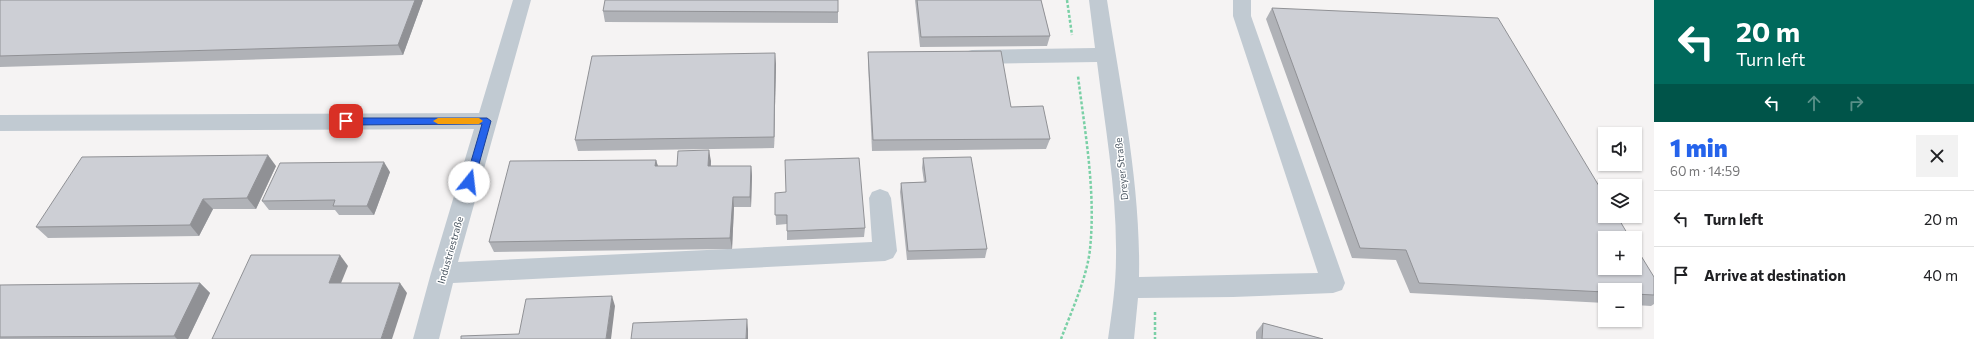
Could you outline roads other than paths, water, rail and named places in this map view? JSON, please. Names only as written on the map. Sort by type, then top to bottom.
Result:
[{"type":"street","name":"Industriestraße","points":[[426,339],[443,273],[522,0]]},
{"type":"street","name":"Dreyer Straße","points":[[1098,0],[1122,179],[1128,255],[1127,288],[1120,339]]},
{"type":"street","points":[[1127,288],[1232,287],[1332,283],[1242,16],[1242,0]]},
{"type":"street","points":[[951,57],[1106,55]]},
{"type":"street","points":[[0,123],[487,121]]},
{"type":"street","points":[[443,273],[885,251],[880,198]]}]
